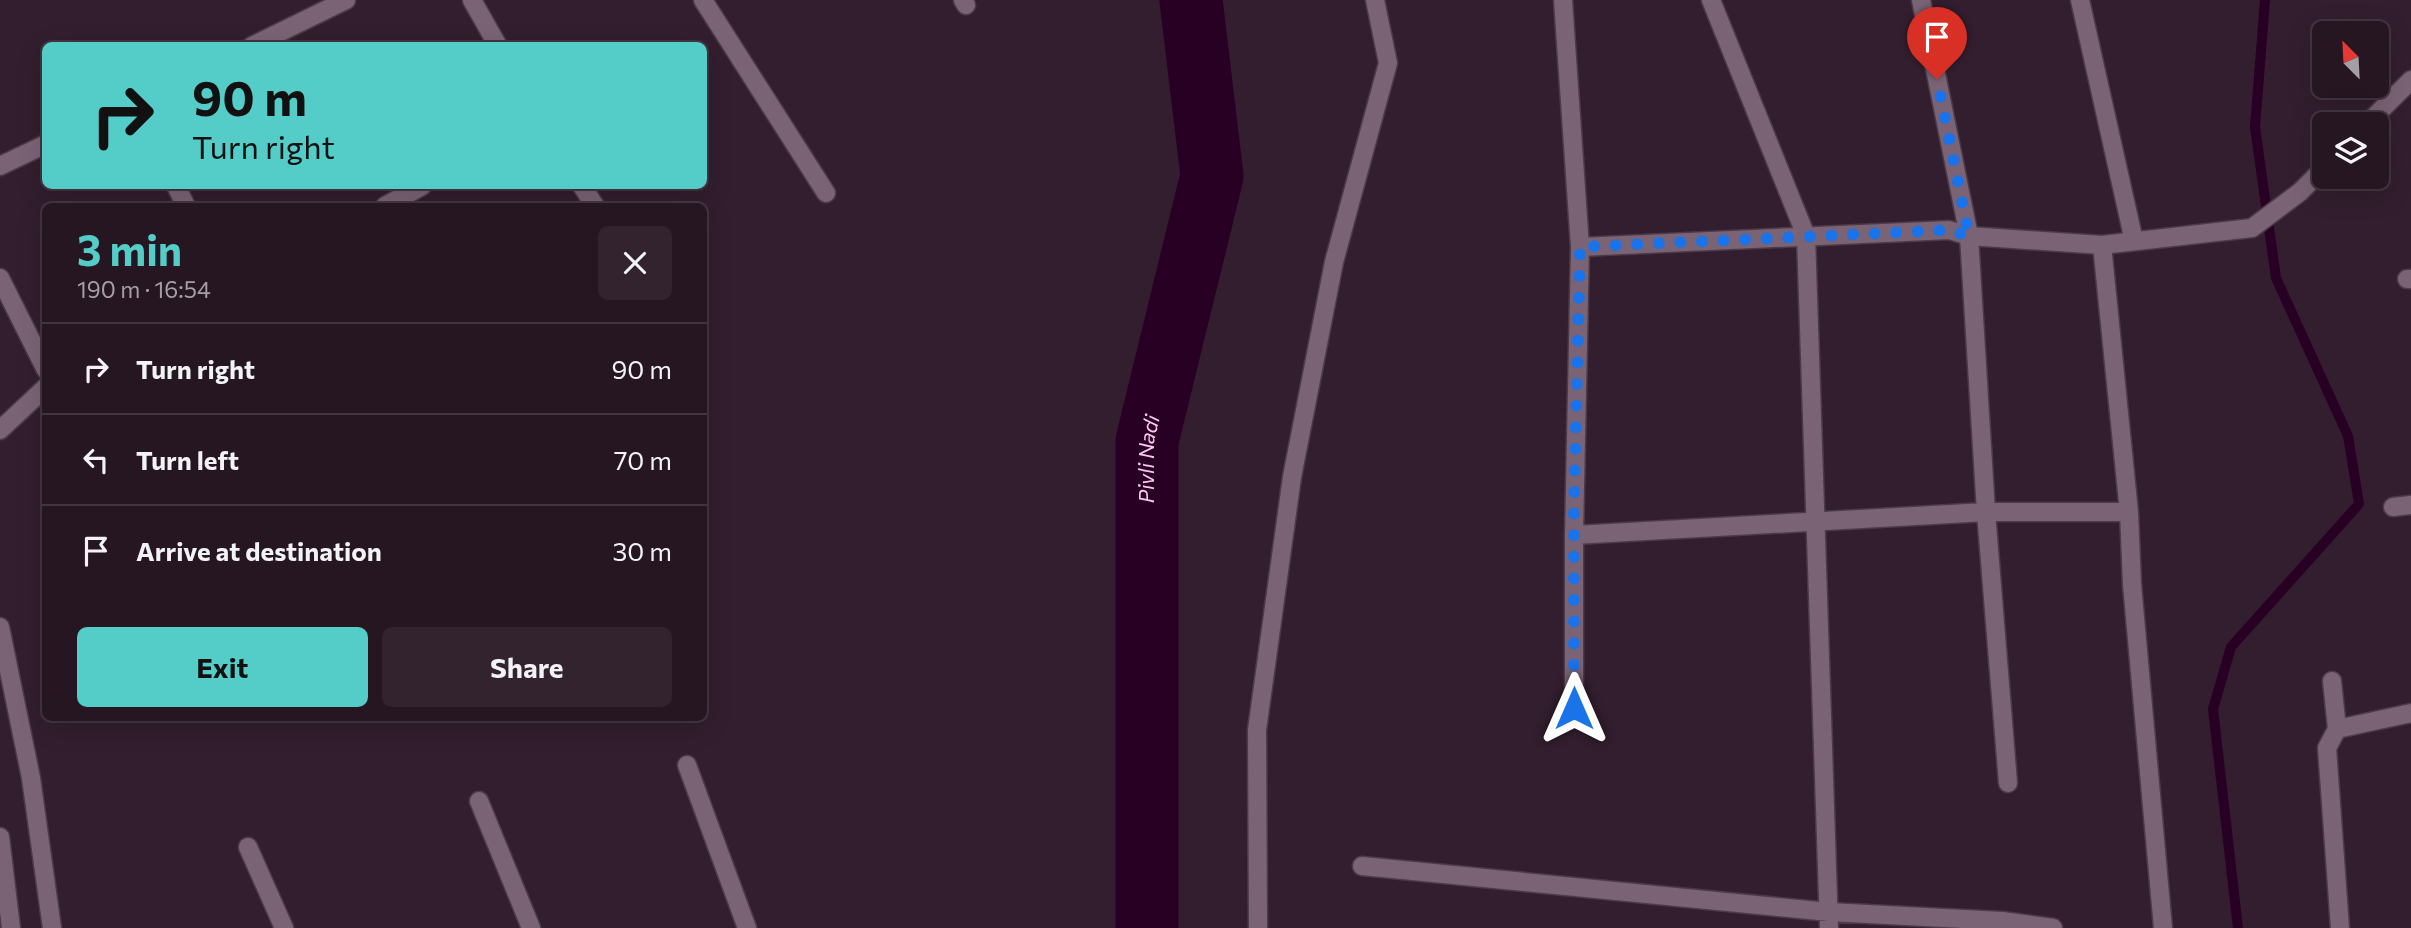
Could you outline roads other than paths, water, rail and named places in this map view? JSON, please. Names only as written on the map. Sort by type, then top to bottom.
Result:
[{"type":"street","points":[[260,42],[346,0]]},
{"type":"street","points":[[472,0],[496,42]]},
{"type":"street","points":[[703,0],[826,193]]},
{"type":"street","points":[[1258,928],[1257,730],[1292,477],[1334,262],[1388,63],[1375,0]]},
{"type":"street","points":[[1563,0],[1580,247],[1574,535],[1574,708]]},
{"type":"street","points":[[1711,0],[1806,236],[1829,920]]},
{"type":"street","points":[[1921,0],[1969,236],[1986,512],[2008,783]]},
{"type":"street","points":[[2080,0],[2134,241]]},
{"type":"street","points":[[2379,112],[2411,80]]},
{"type":"street","points":[[0,166],[42,146]]},
{"type":"street","points":[[1580,247],[1949,230],[1969,236],[2102,245],[2252,228],[2312,180]]},
{"type":"street","points":[[391,203],[416,189]]},
{"type":"street","points":[[2102,245],[2129,512],[2132,584],[2164,928]]},
{"type":"street","points":[[0,278],[42,362]]},
{"type":"street","points":[[0,430],[42,391]]},
{"type":"street","points":[[1574,535],[1986,512],[2129,512]]},
{"type":"street","points":[[0,627],[31,778],[52,928]]},
{"type":"street","points":[[2332,681],[2337,729],[2327,748],[2340,928]]},
{"type":"street","points":[[2337,729],[2411,713]]},
{"type":"street","points":[[687,765],[747,928]]},
{"type":"street","points":[[479,801],[531,928]]},
{"type":"street","points":[[0,836],[10,928]]},
{"type":"street","points":[[248,847],[284,928]]},
{"type":"street","points":[[1362,866],[1829,920],[2002,921],[2053,928]]},
{"type":"waterway","name":"Pivli Nadi","points":[[1147,928],[1147,441],[1212,176],[1191,0]]},
{"type":"waterway","points":[[2238,928],[2213,709],[2231,647],[2359,504],[2348,436],[2276,278],[2255,127],[2265,0]]}]
